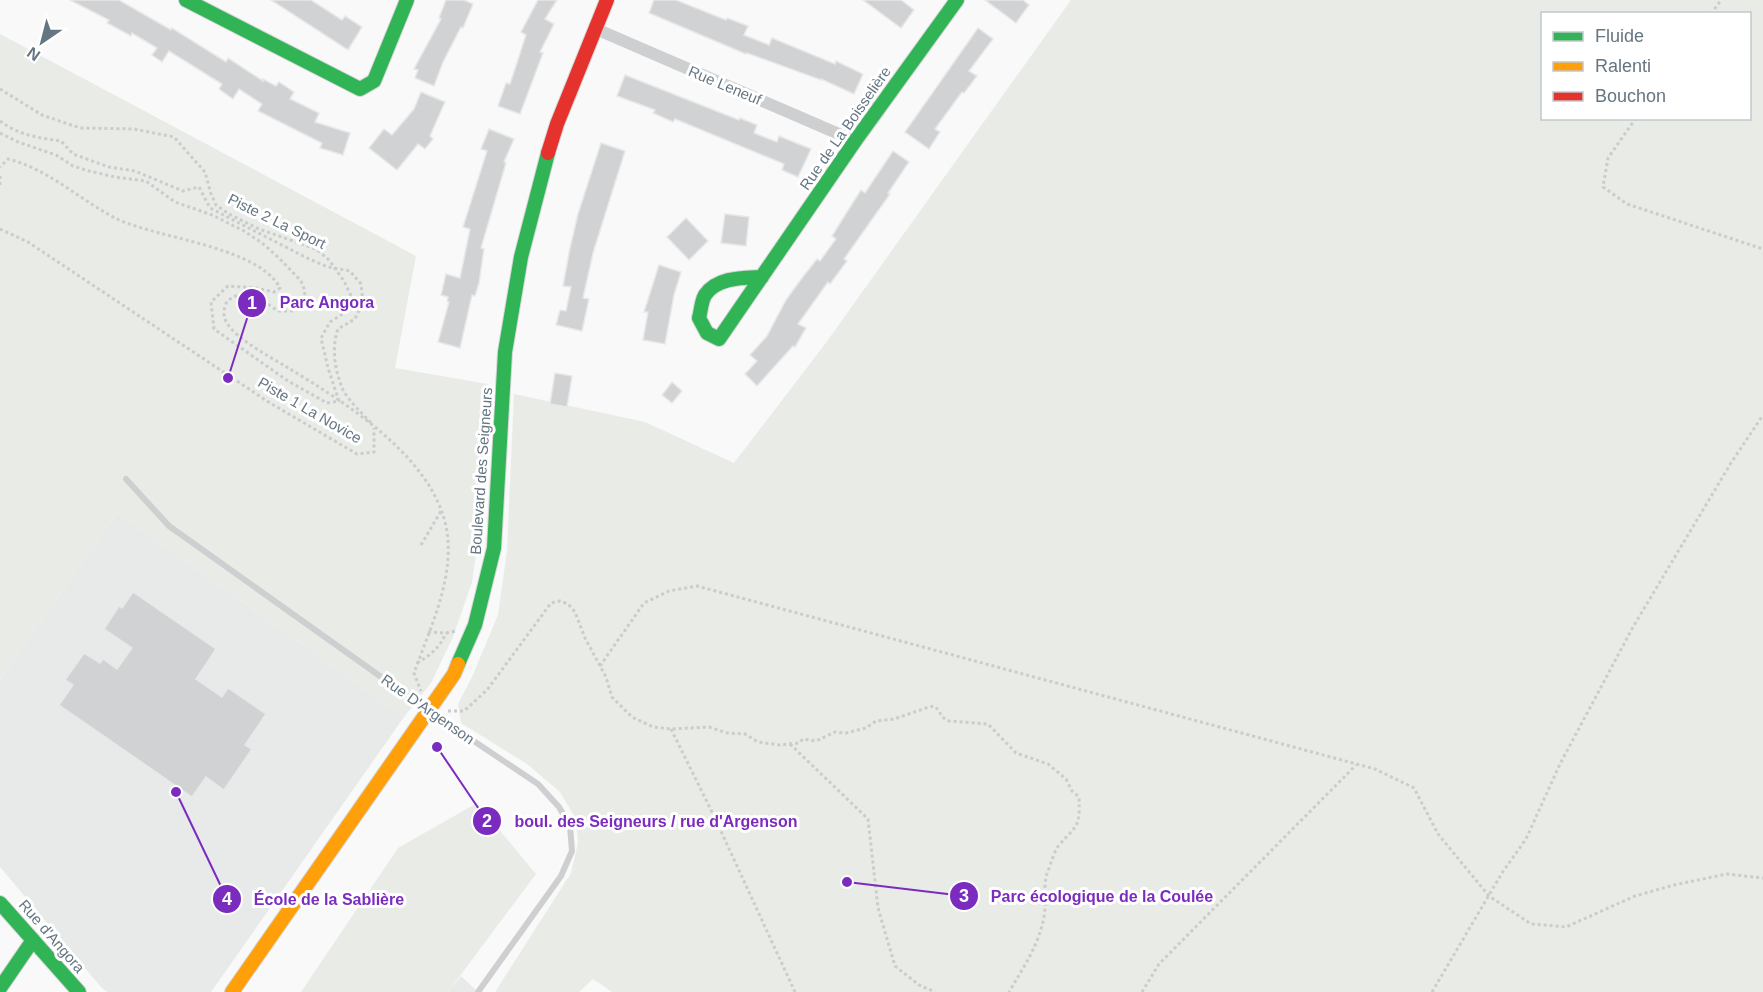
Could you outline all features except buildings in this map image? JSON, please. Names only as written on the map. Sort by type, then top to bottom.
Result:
[{"type":"street","points":[[186,0],[360,89],[374,81],[406,0]]},
{"type":"street","name":"Boulevard des Seigneurs","points":[[232,992],[454,674],[475,626],[494,548],[505,352],[521,257],[556,124],[607,0]]},
{"type":"street","name":"Rue de La Boisselière","points":[[762,276],[730,280],[715,285],[705,295],[699,318],[707,333],[719,339],[855,141],[957,0]]},
{"type":"street","name":"Rue Leneuf","points":[[596,29],[855,141]]},
{"type":"street","name":"Rue d'Angora","points":[[0,903],[79,992]]},
{"type":"street","points":[[0,988],[33,940]]},
{"type":"lane","name":"Rue D'Argenson","points":[[126,479],[169,526],[429,711],[537,784],[559,807],[570,826],[572,851],[561,876],[478,992]]},
{"type":"path","name":"Piste 2 La Sport","points":[[0,89],[42,115],[80,128],[135,129],[174,137],[205,172],[216,205],[259,229],[316,249],[329,260],[351,296],[347,312],[330,322],[321,338],[339,401]]},
{"type":"path","points":[[1635,120],[1608,158],[1603,187],[1627,204],[1763,249]]},
{"type":"path","name":"Piste 1 La Novice","points":[[0,122],[12,130],[37,138],[61,141],[73,154],[109,167],[135,171],[183,191],[199,187],[210,208],[309,259],[336,269],[350,271],[361,284],[363,302],[355,319],[338,329],[334,342],[335,358],[344,391],[374,427],[374,452],[357,454],[270,403],[28,242],[0,229]]},
{"type":"path","points":[[0,133],[18,142],[56,154],[73,166],[88,171],[146,181],[175,202],[212,215],[244,231],[262,243],[301,281],[305,291],[304,299],[295,311],[287,313],[279,311],[262,302],[237,295],[231,297],[224,308],[224,317],[227,325],[255,348],[339,401],[374,427],[410,460],[428,484],[441,510],[448,539],[447,568],[440,601],[414,673],[429,711],[464,711],[487,690],[551,603],[560,602],[568,604],[575,612],[612,697],[632,717],[653,727],[671,729],[709,727],[727,733],[745,734],[758,742],[780,746],[799,743],[803,739],[816,741],[835,732],[846,733],[866,728],[876,721],[885,721],[934,706],[944,719],[988,724],[1016,753],[1048,764],[1066,779],[1072,791],[1079,797],[1079,817],[1074,831],[1056,850],[1045,881],[1044,916],[1040,931],[1031,956],[1009,992]]},
{"type":"path","points":[[0,167],[8,159],[28,164],[117,218],[247,259],[275,278],[280,288],[274,292],[228,286],[211,302],[214,329],[288,381],[327,403],[339,401]]},
{"type":"path","points":[[0,176],[0,188]]},
{"type":"path","points":[[1432,992],[1526,839],[1560,764],[1633,627],[1731,463],[1763,415]]},
{"type":"path","points":[[421,545],[441,510]]},
{"type":"path","points":[[600,666],[644,603],[669,591],[697,586],[1374,770],[1414,788],[1438,834],[1489,896],[1531,924],[1566,927],[1635,896],[1727,874],[1763,878]]},
{"type":"path","points":[[428,632],[446,633],[475,626]]},
{"type":"path","points":[[417,663],[430,656],[446,633]]},
{"type":"path","points":[[671,729],[795,992]]},
{"type":"path","points":[[790,744],[868,819],[878,909],[895,966],[919,985],[935,992]]},
{"type":"path","points":[[1142,992],[1158,964],[1356,765]]},
{"type":"shaded area","points":[[1071,0],[1763,0],[1763,992],[612,992],[593,979],[579,992],[495,992],[571,873],[578,843],[576,819],[560,792],[527,764],[461,723],[458,704],[498,615],[507,551],[514,394],[645,422],[734,463],[825,344]]},
{"type":"shaded area","points":[[0,34],[416,256],[395,368],[488,384],[481,520],[472,582],[453,637],[431,683],[404,717],[117,513],[0,680]]},
{"type":"shaded area","points":[[117,513],[404,717],[211,992],[107,992],[0,867],[0,680]]},
{"type":"shaded area","points":[[477,803],[536,874],[448,992],[301,992],[398,848]]},
{"type":"shaded area","points":[[461,976],[478,992],[448,992]]},
{"type":"traffic: fast","points":[[186,0],[360,89],[374,81],[407,0]]},
{"type":"traffic: fast","points":[[762,277],[755,277],[731,280],[710,289],[705,295],[699,318],[707,333],[719,339],[855,141],[957,0]]},
{"type":"traffic: fast","points":[[458,664],[475,625],[494,548],[505,352],[521,257],[548,153]]},
{"type":"traffic: fast","points":[[0,903],[79,992]]},
{"type":"traffic: fast","points":[[0,988],[33,940]]},
{"type":"traffic: slow","points":[[232,992],[454,674],[458,664]]},
{"type":"traffic: jam","points":[[548,153],[557,124],[607,0]]},
{"type":"place","name":"Parc Angora","points":[[228,378]]},
{"type":"place","name":"boul. des Seigneurs / rue d'Argenson","points":[[437,747]]},
{"type":"place","name":"École de la Sablière","points":[[176,792]]},
{"type":"place","name":"Parc écologique de la Coulée","points":[[847,882]]}]
